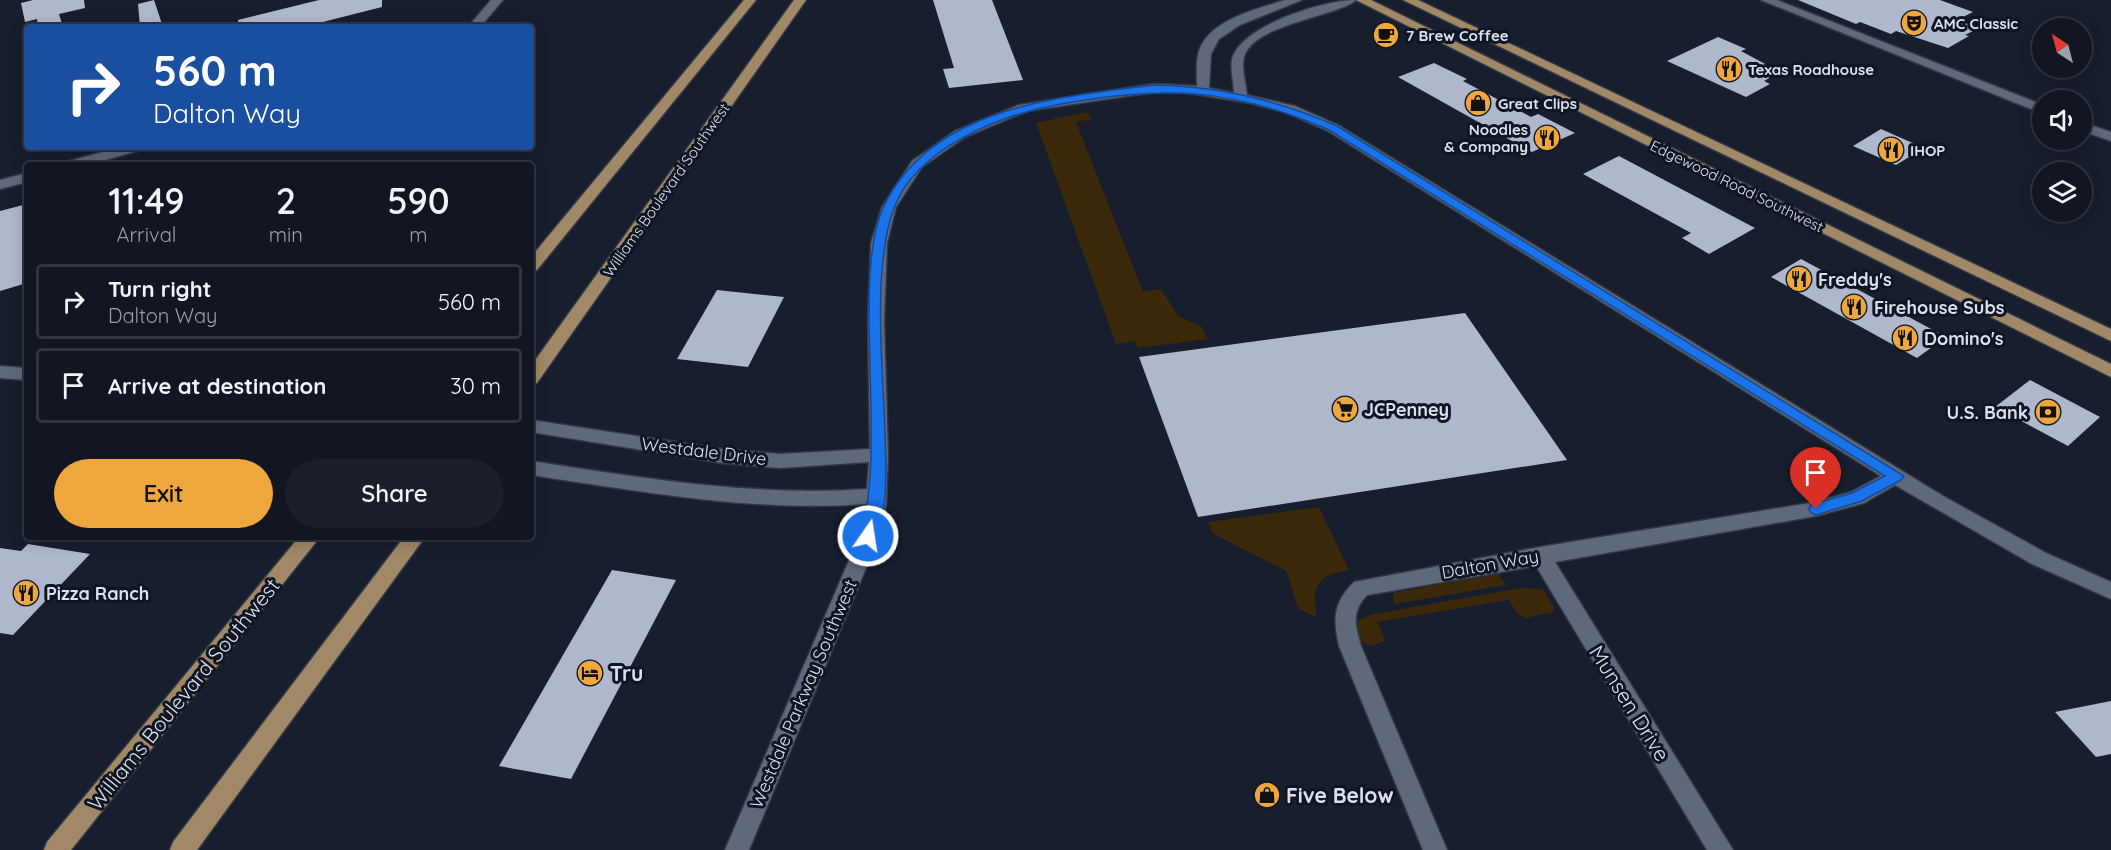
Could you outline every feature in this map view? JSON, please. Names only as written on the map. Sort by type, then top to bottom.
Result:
[{"type":"main road","points":[[534,263],[750,0]]},
{"type":"main road","name":"Williams Boulevard Southwest","points":[[534,375],[800,0]]},
{"type":"main road","name":"Edgewood Road Southwest","points":[[1362,0],[2111,371]]},
{"type":"main road","name":"Edgewood Road Southwest","points":[[1409,0],[2111,336]]},
{"type":"main road","name":"Williams Boulevard Southwest","points":[[56,850],[308,540]]},
{"type":"main road","points":[[182,850],[413,540]]},
{"type":"street","points":[[477,24],[497,0]]},
{"type":"street","points":[[1203,90],[1206,53],[1213,38],[1253,16],[1296,0]]},
{"type":"street","points":[[1241,97],[1238,57],[1251,39],[1266,30],[1350,0]]},
{"type":"street","points":[[1767,0],[2032,106]]},
{"type":"street","name":"Westdale Parkway Southwest","points":[[737,850],[866,544],[876,496],[879,455],[876,321],[879,243],[889,207],[917,164],[960,134],[1024,108],[1154,88],[1203,90],[1290,109],[1333,128],[1983,529],[2046,562],[2111,591]]},
{"type":"street","points":[[2092,130],[2111,137]]},
{"type":"street","points":[[82,162],[125,150]]},
{"type":"street","points":[[0,185],[24,178]]},
{"type":"street","points":[[0,372],[24,375]]},
{"type":"street","name":"Westdale Drive","points":[[534,426],[722,456],[780,461],[879,455]]},
{"type":"street","points":[[534,468],[708,493],[792,501],[876,496]]},
{"type":"street","name":"Dalton Way","points":[[1436,850],[1356,664],[1344,618],[1346,603],[1361,588],[1540,555],[1816,509],[1857,498],[1896,476]]},
{"type":"street","name":"Munsen Drive","points":[[1540,555],[1721,850]]},
{"type":"shaded area","points":[[1086,112],[1093,119],[1076,122],[1143,292],[1161,289],[1178,316],[1202,327],[1208,339],[1138,348],[1135,341],[1116,344],[1036,123]]},
{"type":"shaded area","points":[[1319,507],[1349,570],[1329,576],[1318,584],[1315,598],[1317,618],[1298,608],[1286,571],[1212,533],[1208,522]]},
{"type":"shaded area","points":[[1498,574],[1506,585],[1394,604],[1393,593]]},
{"type":"shaded area","points":[[1521,588],[1543,589],[1554,607],[1553,612],[1526,618],[1517,613],[1509,600],[1378,622],[1385,641],[1372,646],[1362,642],[1355,621],[1374,614]]},
{"type":"building","points":[[33,0],[84,0],[85,8],[59,14],[62,24],[38,24],[37,19],[25,22],[21,3]]},
{"type":"building","points":[[154,0],[162,24],[140,24],[138,4]]},
{"type":"building","points":[[319,0],[382,0],[382,7],[315,24],[239,24],[238,20]]},
{"type":"building","points":[[933,0],[992,0],[1023,80],[949,88],[943,69],[954,68]]},
{"type":"building","name":"AMC Classic","points":[[1798,0],[1940,0],[1973,12],[1957,20],[1979,28],[1948,48],[1896,31],[1891,34],[1860,22],[1856,24]]},
{"type":"building","name":"Texas Roadhouse","points":[[1718,37],[1746,49],[1741,51],[1780,72],[1764,81],[1770,84],[1746,97],[1667,61]]},
{"type":"building","points":[[1434,63],[1467,79],[1463,81],[1531,117],[1538,114],[1575,133],[1532,152],[1398,77]]},
{"type":"building","name":"IHOP","points":[[1881,129],[1924,148],[1896,165],[1853,146]]},
{"type":"building","points":[[1619,156],[1755,228],[1709,254],[1682,238],[1691,233],[1583,174]]},
{"type":"building","points":[[24,205],[24,284],[0,291],[0,211]]},
{"type":"building","points":[[1801,259],[1946,337],[1917,358],[1771,277]]},
{"type":"building","points":[[717,290],[784,297],[748,367],[677,359]]},
{"type":"building","name":"JCPenney","points":[[1465,313],[1567,460],[1198,517],[1139,357]]},
{"type":"building","name":"U.S. Bank","points":[[2030,380],[2100,417],[2068,446],[1995,407]]},
{"type":"building","name":"Pizza Ranch","points":[[28,544],[90,554],[13,635],[0,633],[0,548],[21,551]]},
{"type":"building","name":"Tru","points":[[612,570],[676,580],[571,779],[499,766]]},
{"type":"building","points":[[2111,701],[2111,754],[2096,757],[2055,712]]},
{"type":"place","name":"AMC Classic","points":[[1914,23]]},
{"type":"place","name":"7 Brew Coffee","points":[[1386,35]]},
{"type":"place","name":"Texas Roadhouse","points":[[1729,69]]},
{"type":"place","name":"Great Clips","points":[[1478,103]]},
{"type":"place","name":"Noodles & Company","points":[[1547,138]]},
{"type":"place","name":"IHOP","points":[[1891,150]]},
{"type":"place","name":"Freddy's","points":[[1799,279]]},
{"type":"place","name":"Firehouse Subs","points":[[1854,307]]},
{"type":"place","name":"Domino's","points":[[1905,338]]},
{"type":"place","name":"JCPenney","points":[[1345,409]]},
{"type":"place","name":"U.S. Bank","points":[[2048,412]]},
{"type":"place","name":"Pizza Ranch","points":[[26,593]]},
{"type":"place","name":"Tru","points":[[590,673]]},
{"type":"place","name":"Five Below","points":[[1267,795]]},
{"type":"route","points":[[868,536],[876,506],[879,455],[876,321],[878,252],[889,207],[917,164],[960,134],[1024,108],[1154,88],[1221,92],[1290,109],[1333,128],[1774,403],[1896,476],[1857,498],[1816,509]]}]
